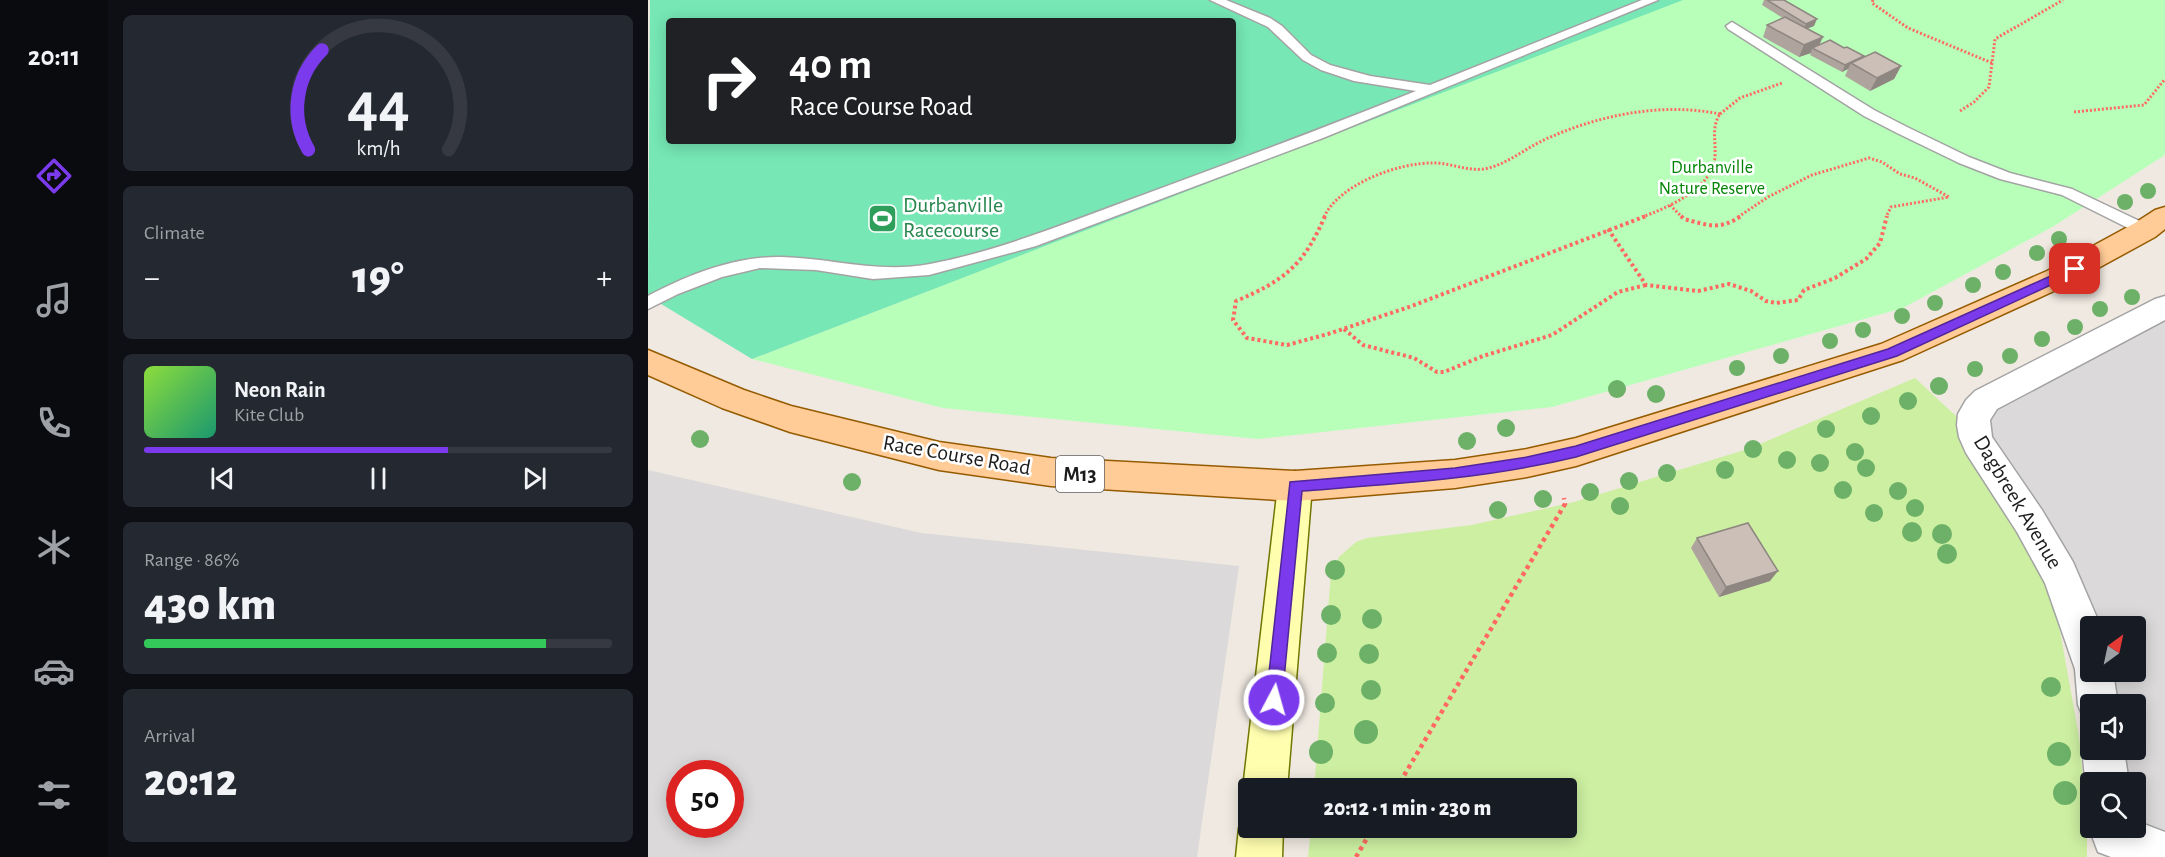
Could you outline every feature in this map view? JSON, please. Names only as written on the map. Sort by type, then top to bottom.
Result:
[{"type":"main road","name":"Race Course Road","points":[[648,362],[723,395],[790,419],[939,456],[1051,472],[1295,486],[1455,474],[1527,463],[1576,452],[1892,352],[2057,278],[2155,223]]},
{"type":"main road","points":[[1266,778],[1295,486]]},
{"type":"main road","points":[[1259,857],[1261,838]]},
{"type":"street","name":"Dagbreek Avenue","points":[[2080,622],[2063,577],[2042,538],[1978,443],[1972,421],[1975,412],[1986,400],[2165,307]]},
{"type":"street","points":[[2114,840],[2165,854]]},
{"type":"lane","points":[[1216,0],[1272,24],[1298,52],[1315,63],[1339,72],[1382,82],[1432,90]]},
{"type":"lane","points":[[648,303],[672,290],[719,272],[760,263],[816,265],[873,274],[929,270],[1031,242],[1318,135],[1652,0]]},
{"type":"lane","points":[[1732,26],[1869,113],[1964,160],[2005,176],[2067,192],[2155,223]]},
{"type":"path","points":[[1872,0],[1872,3],[1908,28],[1992,63]]},
{"type":"path","points":[[1960,111],[1974,102],[1989,87],[1995,39],[2063,0]]},
{"type":"path","points":[[1721,114],[1688,108],[1600,121],[1557,134],[1507,161],[1481,170],[1435,163],[1419,164],[1377,174],[1332,203],[1314,241],[1301,261],[1268,288],[1236,301],[1233,320],[1247,338],[1287,345],[1409,307],[1670,205],[1705,178],[1713,166],[1716,157],[1713,144],[1714,125],[1721,114],[1740,97],[1809,75]]},
{"type":"path","points":[[2074,112],[2144,105],[2165,79]]},
{"type":"path","points":[[1344,329],[1363,345],[1414,358],[1437,372],[1444,372],[1484,356],[1552,334],[1618,292],[1646,285],[1698,291],[1729,284],[1776,303],[1798,300],[1804,290],[1833,281],[1870,255],[1881,242],[1885,216],[1891,207],[1949,197],[1915,178],[1899,174],[1882,162],[1869,158],[1812,175],[1768,197],[1725,226],[1711,226],[1684,219],[1670,205]]},
{"type":"path","points":[[1608,229],[1646,285]]},
{"type":"path","points":[[1403,778],[1565,504],[1564,498]]},
{"type":"path","points":[[1356,857],[1367,838]]},
{"type":"shaded area","points":[[2165,304],[2165,857],[2111,857],[2110,838],[2146,838],[2146,772],[2103,772],[2102,760],[2146,760],[2146,694],[2095,694],[2093,682],[2146,682],[2146,616],[2085,616],[1974,412]]},
{"type":"shaded area","points":[[648,470],[921,533],[1239,566],[1197,857],[648,857]]},
{"type":"green space","name":"Durbanville Racecourse","points":[[650,0],[1683,0],[752,359],[648,296]]},
{"type":"green space","name":"Durbanville Nature Reserve","points":[[1681,0],[2165,0],[2165,155],[2054,226],[1903,308],[1552,407],[1258,439],[943,408],[752,359]]},
{"type":"green space","points":[[1915,378],[1957,417],[1959,427],[2047,586],[2060,631],[2079,737],[2082,772],[2080,772],[2080,838],[2087,838],[2087,857],[1308,857],[1310,838],[1577,838],[1577,778],[1315,778],[1331,573],[1339,557],[1356,542],[1367,538],[1472,525],[1574,502],[1748,449]]},
{"type":"building","points":[[1767,0],[1784,0],[1817,19],[1806,24]]},
{"type":"building","points":[[1785,17],[1823,37],[1804,45],[1767,25]]},
{"type":"building","points":[[1830,40],[1864,56],[1845,65],[1812,48]]},
{"type":"building","points":[[1875,52],[1901,66],[1877,78],[1851,63]]},
{"type":"building","points":[[1748,523],[1778,571],[1726,587],[1697,538]]},
{"type":"place","name":"Durbanville Racecourse","points":[[882,218]]},
{"type":"route","points":[[1274,700],[1295,486],[1455,474],[1527,463],[1576,452],[1892,352],[2075,269]]}]
